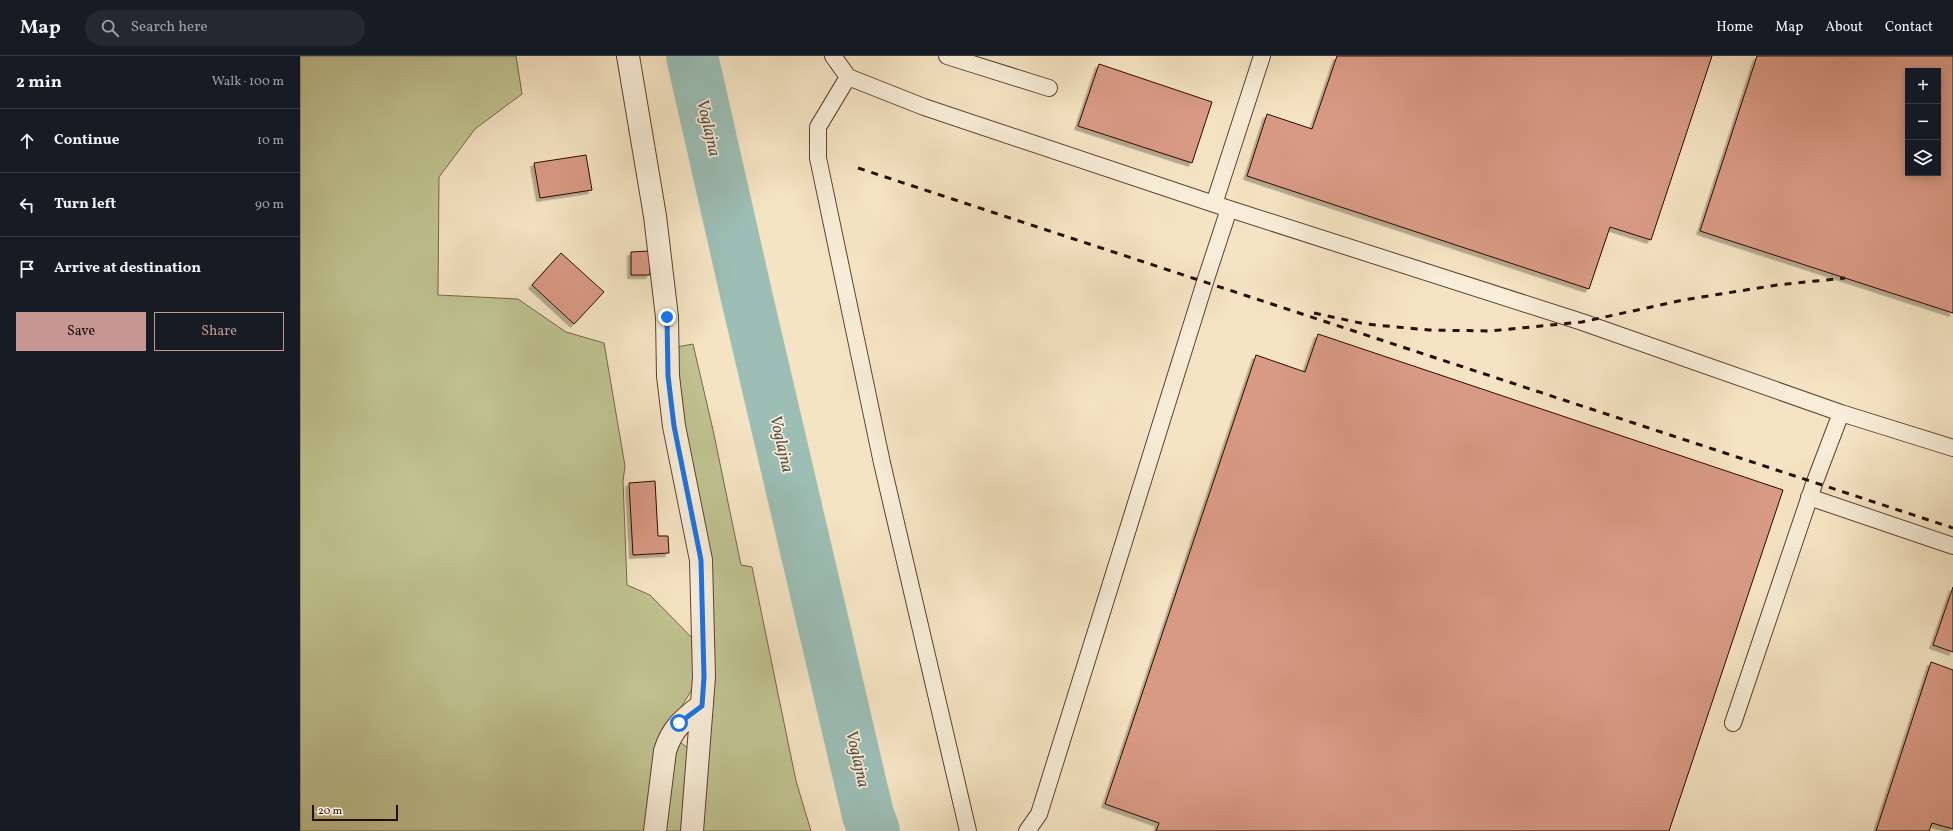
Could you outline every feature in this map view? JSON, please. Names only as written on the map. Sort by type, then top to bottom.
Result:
[{"type":"street","points":[[628,56],[655,216],[667,317],[668,376],[674,426],[701,560],[704,677],[692,831]]},
{"type":"street","points":[[655,831],[665,751],[668,740],[679,723],[702,706]]},
{"type":"lane","points":[[833,56],[848,77],[924,107],[1214,204],[1582,322],[1841,413],[1953,448]]},
{"type":"lane","points":[[947,56],[1049,88]]},
{"type":"lane","points":[[1214,204],[1262,56]]},
{"type":"lane","points":[[848,77],[818,127],[818,158],[882,463],[968,831]]},
{"type":"lane","points":[[1027,831],[1039,814],[1205,282],[1230,209]]},
{"type":"lane","points":[[1733,723],[1809,497],[1841,413]]},
{"type":"lane","points":[[1809,497],[1953,546]]},
{"type":"green space","points":[[300,56],[516,56],[522,94],[475,129],[439,177],[438,295],[518,299],[566,332],[604,343],[625,466],[623,481],[627,585],[650,595],[696,642],[696,683],[664,735],[650,831],[300,831]]},
{"type":"green space","points":[[693,344],[713,430],[741,565],[752,567],[796,781],[811,831],[697,831],[710,676],[671,348]]},
{"type":"green space","points":[[681,743],[688,748],[683,831],[660,831],[675,744]]},
{"type":"building","points":[[1337,56],[1712,56],[1651,240],[1610,227],[1589,289],[1247,176],[1267,114],[1312,129]]},
{"type":"building","points":[[1757,56],[1953,56],[1953,313],[1700,231]]},
{"type":"building","points":[[1099,64],[1212,102],[1192,163],[1078,126]]},
{"type":"building","points":[[586,155],[592,190],[540,198],[534,163]]},
{"type":"building","points":[[649,251],[650,275],[631,275],[631,252]]},
{"type":"building","points":[[561,253],[604,292],[574,324],[532,285]]},
{"type":"building","points":[[1318,334],[1783,490],[1669,831],[1156,831],[1159,823],[1105,804],[1256,355],[1305,372]]},
{"type":"building","points":[[655,481],[658,536],[668,536],[669,553],[633,555],[629,483]]},
{"type":"building","points":[[1953,587],[1953,652],[1933,645]]},
{"type":"building","points":[[1931,662],[1953,670],[1953,829],[1932,823],[1929,831],[1876,831]]},
{"type":"waterway","name":"Voglajna","points":[[692,56],[868,815],[874,831]]},
{"type":"railway","points":[[858,168],[1953,528]]},
{"type":"railway","points":[[1314,313],[1365,324],[1429,330],[1490,331],[1582,322],[1683,300],[1777,285],[1845,278]]},
{"type":"route","points":[[667,317],[668,376],[674,426],[701,560],[704,640],[702,706],[679,723]]}]
